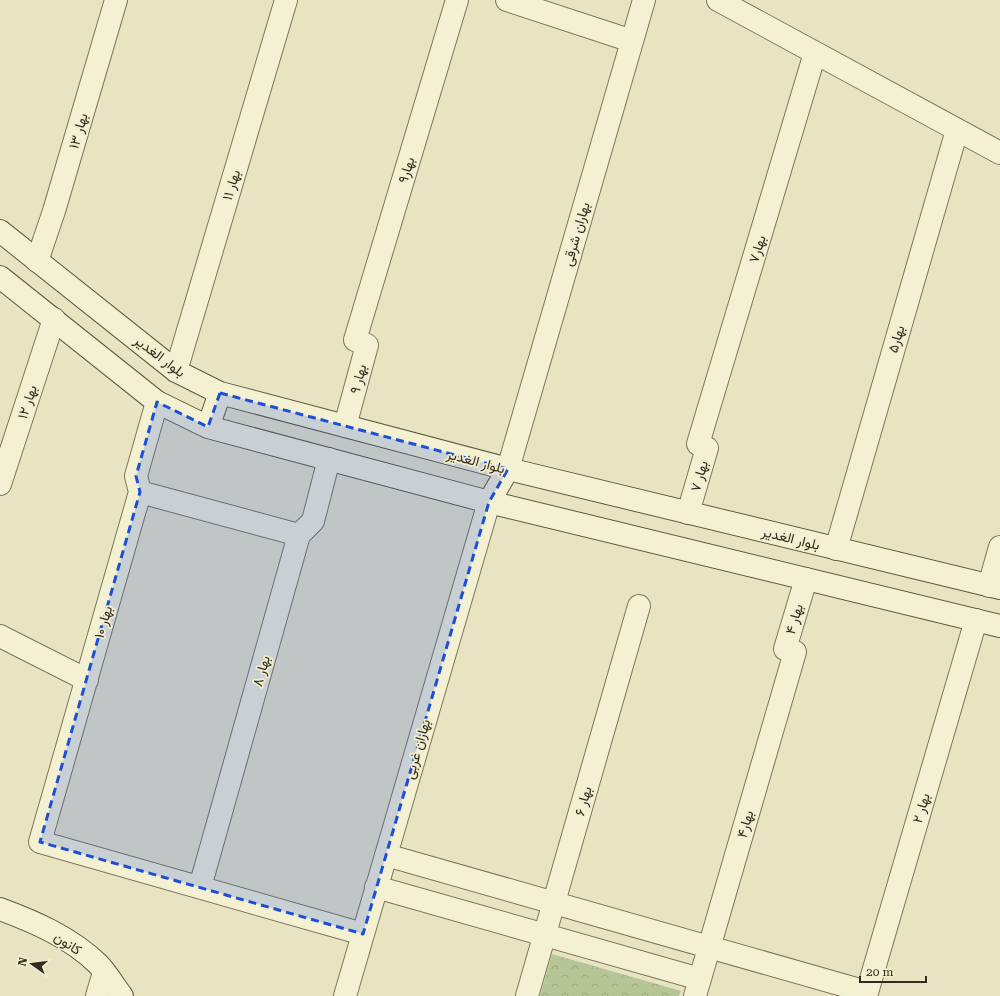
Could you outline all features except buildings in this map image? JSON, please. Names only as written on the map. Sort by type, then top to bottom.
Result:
[{"type":"street","name":"بهار ۱۳","points":[[37,261],[54,211],[116,0]]},
{"type":"street","name":"بهار ۱۱","points":[[176,371],[286,0]]},
{"type":"street","name":"بهار۹","points":[[356,340],[457,0]]},
{"type":"street","points":[[507,0],[632,41]]},
{"type":"street","name":"بهاران شرقی","points":[[489,502],[508,469],[644,0]]},
{"type":"street","points":[[718,0],[1000,153]]},
{"type":"street","name":"بهار۷","points":[[698,444],[815,53]]},
{"type":"street","name":"بهار۵","points":[[836,549],[957,130]]},
{"type":"street","name":"بلوار الغدیر","points":[[0,231],[176,371],[220,393],[508,469],[995,587]]},
{"type":"street","points":[[0,277],[156,402],[208,426],[489,502],[1000,626]]},
{"type":"street","name":"بهار ۱۲","points":[[0,484],[54,319]]},
{"type":"street","name":"بهار ۹","points":[[345,426],[367,344],[356,340]]},
{"type":"street","points":[[208,426],[220,393]]},
{"type":"street","name":"بهار ۱۰","points":[[40,842],[140,492],[136,476],[156,402]]},
{"type":"street","name":"بهار ۷","points":[[688,513],[707,448],[698,444]]},
{"type":"street","name":"بهار ۸","points":[[200,887],[299,535],[313,521],[329,459]]},
{"type":"street","points":[[299,535],[140,492],[40,842],[363,934]]},
{"type":"street","name":"بهاران غربی","points":[[345,996],[489,502]]},
{"type":"street","points":[[995,587],[1000,547]]},
{"type":"street","name":"بهار ۴","points":[[795,652],[786,649],[806,579]]},
{"type":"street","name":"بهار ۶","points":[[527,996],[639,606]]},
{"type":"street","name":"بهار ۲","points":[[867,994],[976,620]]},
{"type":"street","points":[[0,636],[87,680]]},
{"type":"street","name":"بهار۴","points":[[698,988],[795,652]]},
{"type":"street","points":[[386,855],[867,994]]},
{"type":"street","points":[[376,887],[544,935],[698,988]]},
{"type":"street","name":"کانون","points":[[0,909],[26,918],[64,937],[99,964],[122,996]]},
{"type":"street","points":[[97,996],[104,972]]},
{"type":"highlighted area","points":[[220,393],[508,469],[489,502],[363,934],[40,842],[140,492],[136,476],[157,402],[208,427]]},
{"type":"green space","points":[[552,954],[681,991],[679,996],[540,996]]}]
